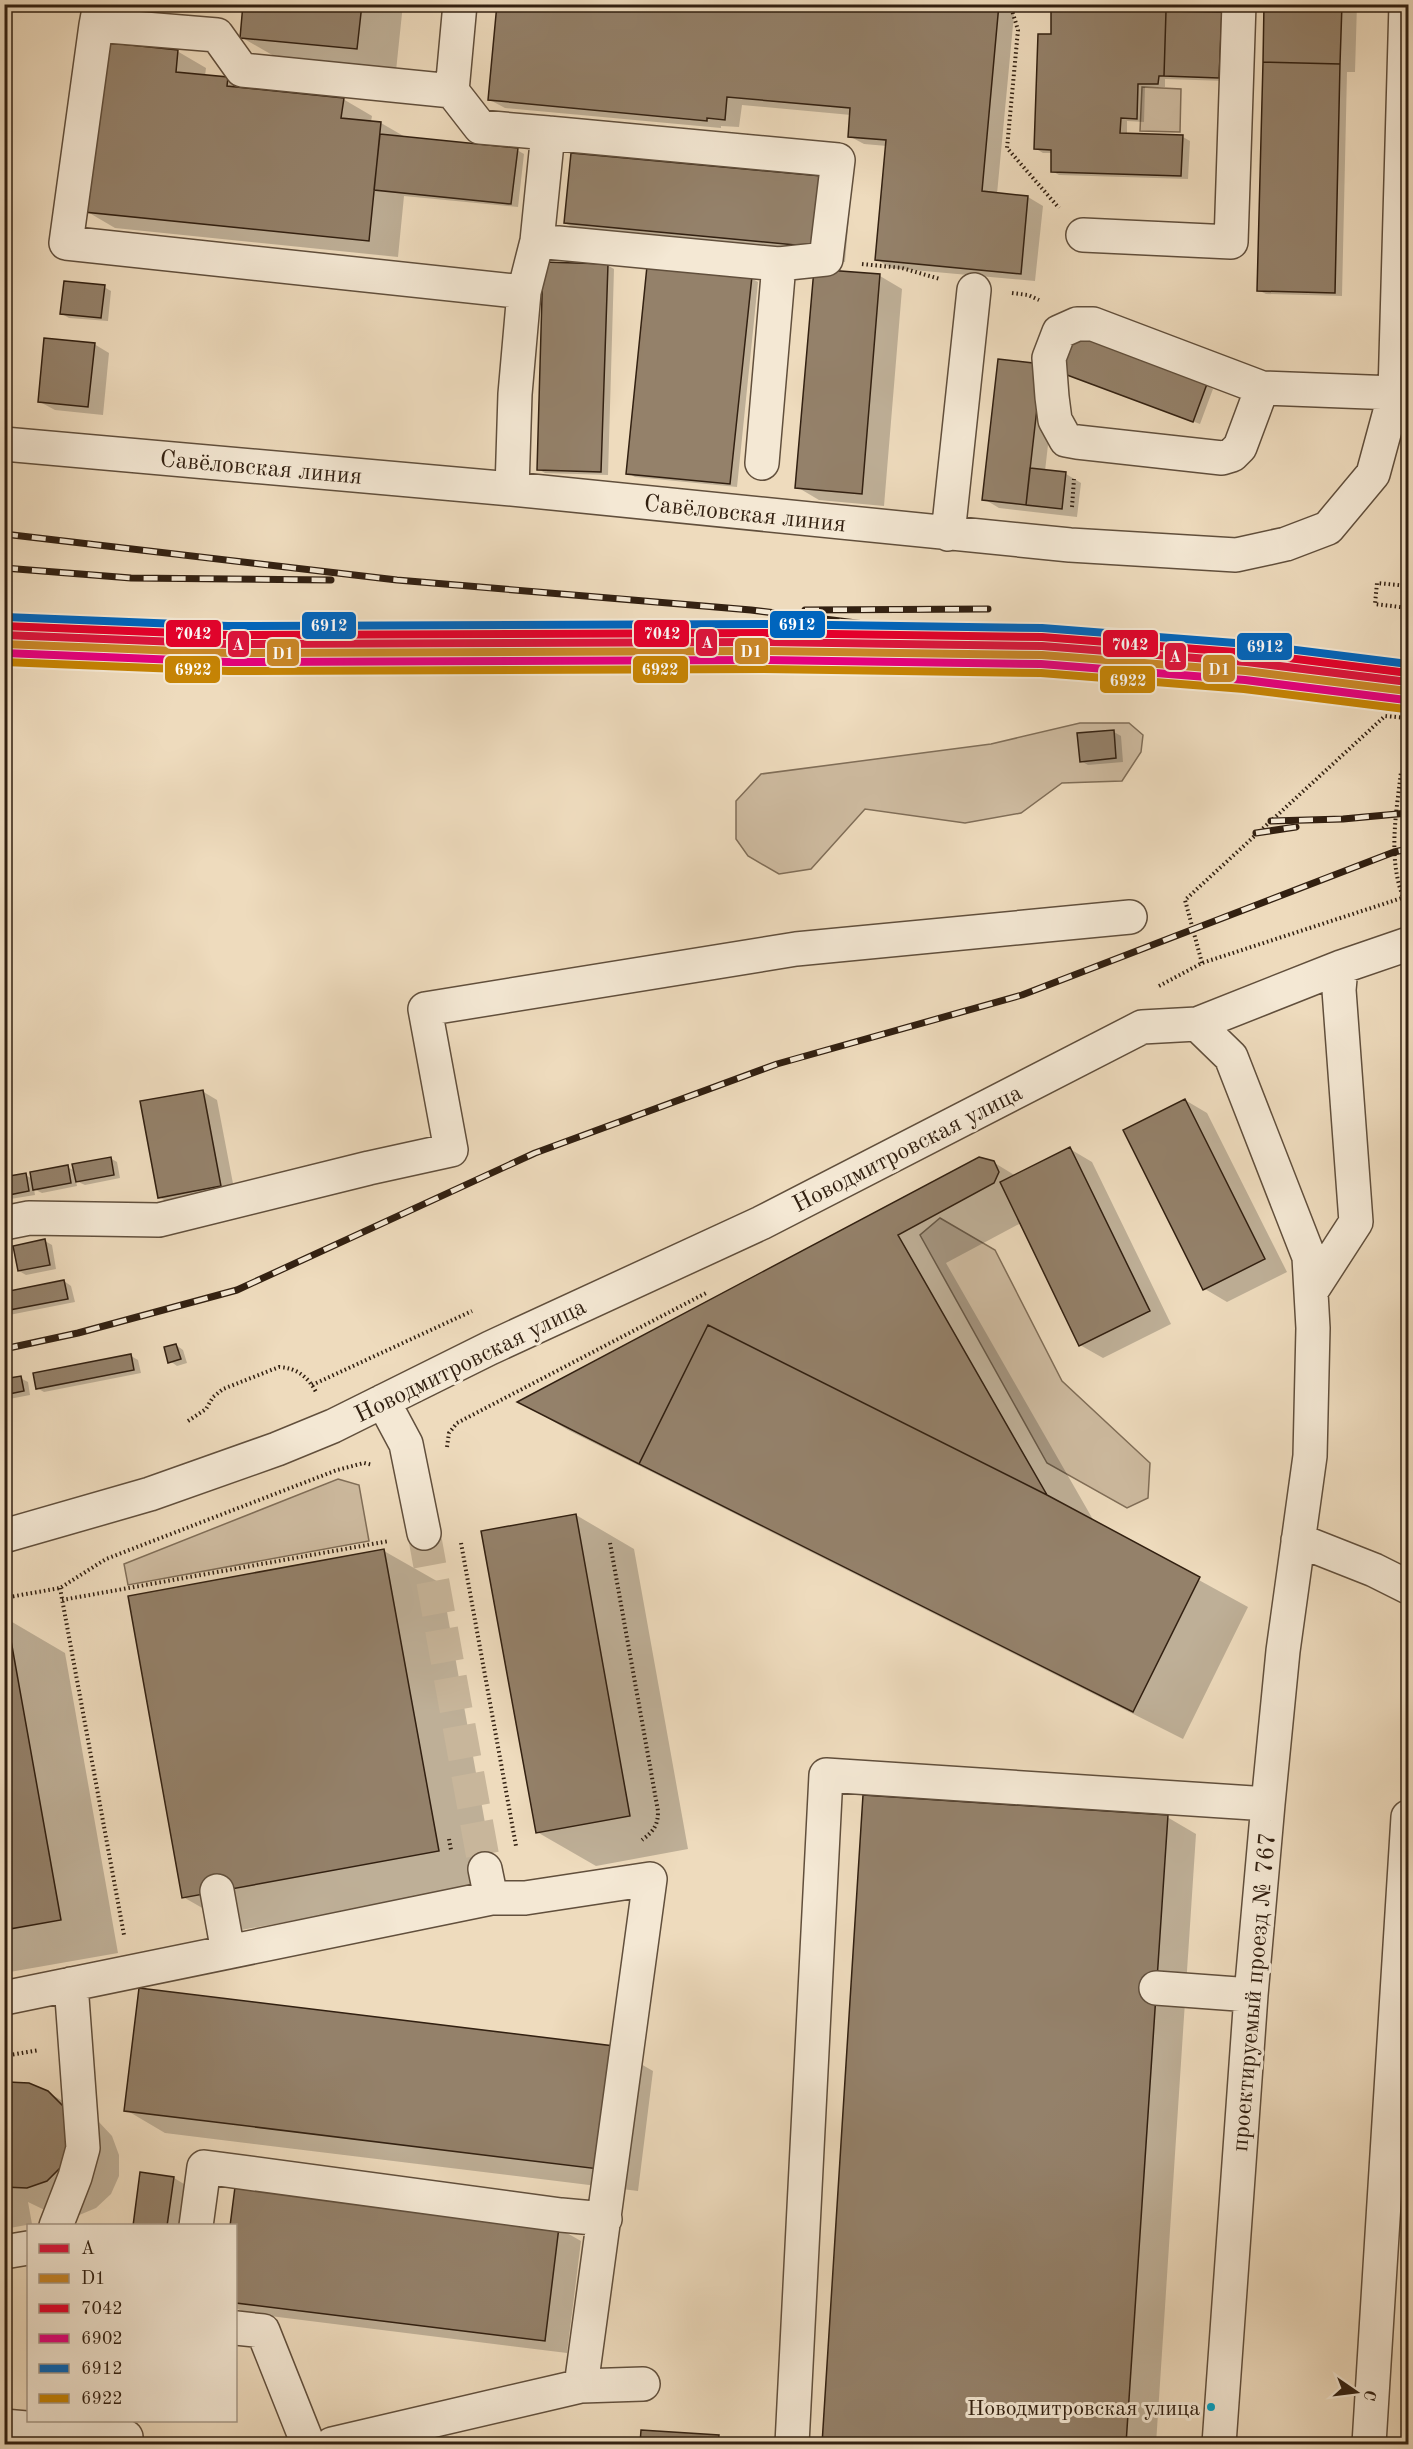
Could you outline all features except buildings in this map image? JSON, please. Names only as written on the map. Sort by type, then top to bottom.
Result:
[{"type":"street","points":[[460,4],[452,90],[480,126],[838,160],[826,260],[779,264],[537,242]]},
{"type":"street","points":[[1083,235],[1231,242],[1239,4]]},
{"type":"street","points":[[1262,388],[1240,447],[1232,455],[1222,458],[1077,442],[1066,440],[1055,420],[1049,358],[1059,332],[1077,324],[1092,324],[1262,388],[1395,393],[1406,115],[1406,4]]},
{"type":"street","points":[[452,90],[242,70],[217,35],[98,15],[66,243],[524,292]]},
{"type":"street","points":[[512,489],[515,394],[524,292],[537,242],[548,133]]},
{"type":"street","points":[[762,463],[779,264]]},
{"type":"street","points":[[948,534],[974,290]]},
{"type":"street","name":"Савёловская линия","points":[[4,444],[512,489],[1070,545],[1236,555],[1286,544],[1328,528],[1373,474],[1395,393]]},
{"type":"street","points":[[4,1223],[29,1218],[159,1220],[451,1150],[425,1009],[796,949],[1131,917]]},
{"type":"street","name":"Новодмитровская улица","points":[[4,1536],[150,1494],[256,1457],[333,1426],[490,1348],[761,1223],[1142,1027],[1197,1024],[1408,944]]},
{"type":"street","points":[[1312,1290],[1356,1222],[1339,990],[1341,968]]},
{"type":"street","points":[[1197,1024],[1231,1058],[1309,1257],[1312,1290],[1310,1456],[1298,1540],[1374,1570],[1408,1587]]},
{"type":"street","points":[[383,1401],[406,1444],[410,1536]]},
{"type":"street","name":"проектируемый проезд № 767","points":[[1220,2445],[1251,1995],[1283,1651],[1298,1540]]},
{"type":"street","points":[[792,2445],[826,1775],[1268,1804]]},
{"type":"street","points":[[1369,2445],[1408,1817]]},
{"type":"street","points":[[4,1998],[228,1952],[488,1884],[525,1898],[651,1879],[581,2385]]},
{"type":"street","points":[[217,1891],[228,1952]]},
{"type":"street","points":[[57,2224],[75,2177],[83,2148],[71,1984]]},
{"type":"street","points":[[1156,1988],[1251,1995]]},
{"type":"street","points":[[196,2224],[204,2167],[549,2213],[605,2218]]},
{"type":"street","points":[[4,2252],[27,2248]]},
{"type":"street","points":[[237,2328],[263,2331],[308,2445]]},
{"type":"street","points":[[332,2445],[581,2385],[643,2384]]},
{"type":"street","points":[[4,2426],[126,2437]]},
{"type":"path","points":[[1010,4],[1018,30],[1007,148],[1083,235]]},
{"type":"path","points":[[826,260],[902,268],[974,290]]},
{"type":"path","points":[[1070,545],[1077,442]]},
{"type":"path","points":[[1408,586],[1377,583],[1375,604],[1408,608]]},
{"type":"path","points":[[1408,697],[1404,750],[1408,751]]},
{"type":"path","points":[[1202,963],[1185,900],[1385,716],[1407,718]]},
{"type":"path","points":[[1408,772],[1401,772],[1394,835],[1394,852],[1403,898],[1408,909]]},
{"type":"path","points":[[1150,991],[1202,963],[1408,896]]},
{"type":"path","points":[[188,1421],[206,1409],[213,1397],[223,1389],[279,1367],[288,1367],[302,1373],[312,1385]]},
{"type":"path","points":[[457,1423],[477,1413]]},
{"type":"path","points":[[4,1598],[60,1588],[106,1559],[352,1465]]},
{"type":"path","points":[[62,1600],[410,1536]]},
{"type":"path","points":[[460,1538],[519,1863],[488,1884]]},
{"type":"path","points":[[610,1543],[658,1811],[658,1822],[653,1832],[641,1841]]},
{"type":"path","points":[[60,1588],[132,1972]]},
{"type":"shaded area","points":[[1142,87],[1181,89],[1180,132],[1140,131]]},
{"type":"shaded area","points":[[1080,723],[1129,723],[1143,735],[1141,752],[1122,781],[1062,783],[1021,813],[965,823],[865,809],[811,869],[779,874],[748,856],[736,839],[736,801],[761,774],[991,744]]},
{"type":"shaded area","points":[[940,1218],[995,1250],[1062,1381],[1150,1463],[1148,1498],[1127,1508],[1047,1463],[920,1235]]},
{"type":"shaded area","points":[[338,1479],[359,1485],[369,1541],[128,1585],[124,1564]]},
{"type":"tunnel","points":[[424,1533],[485,1869]]},
{"type":"railway","points":[[4,534],[397,580],[751,610],[1042,646]]},
{"type":"railway","points":[[4,568],[131,578],[331,580]]},
{"type":"railway","points":[[805,610],[988,609]]},
{"type":"railway","points":[[1271,821],[1343,819],[1408,813]]},
{"type":"railway","points":[[1256,833],[1296,827]]},
{"type":"railway","points":[[4,1349],[78,1333],[237,1290],[535,1153],[777,1064],[1022,995],[1394,852],[1408,849]]},
{"type":"transit line","name":"6912","points":[[5,617],[228,626],[764,624],[1042,628],[1248,644],[1408,664]]},
{"type":"transit line","name":"7042","points":[[4,626],[228,635],[764,633],[1042,637],[1248,653],[1408,673]]},
{"type":"transit line","name":"A","points":[[4,635],[228,644],[764,642],[1042,646],[1247,662],[1408,682]]},
{"type":"transit line","name":"D1","points":[[4,644],[228,653],[764,651],[1042,655],[1246,671],[1407,691]]},
{"type":"transit line","name":"6902","points":[[4,653],[228,662],[764,660],[1041,664],[1245,680],[1406,700]]},
{"type":"transit line","name":"6922","points":[[4,662],[228,671],[764,669],[1041,673],[1244,689],[1405,709]]},
{"type":"place","name":"Новодмитровская улица","points":[[1211,2407]]}]
